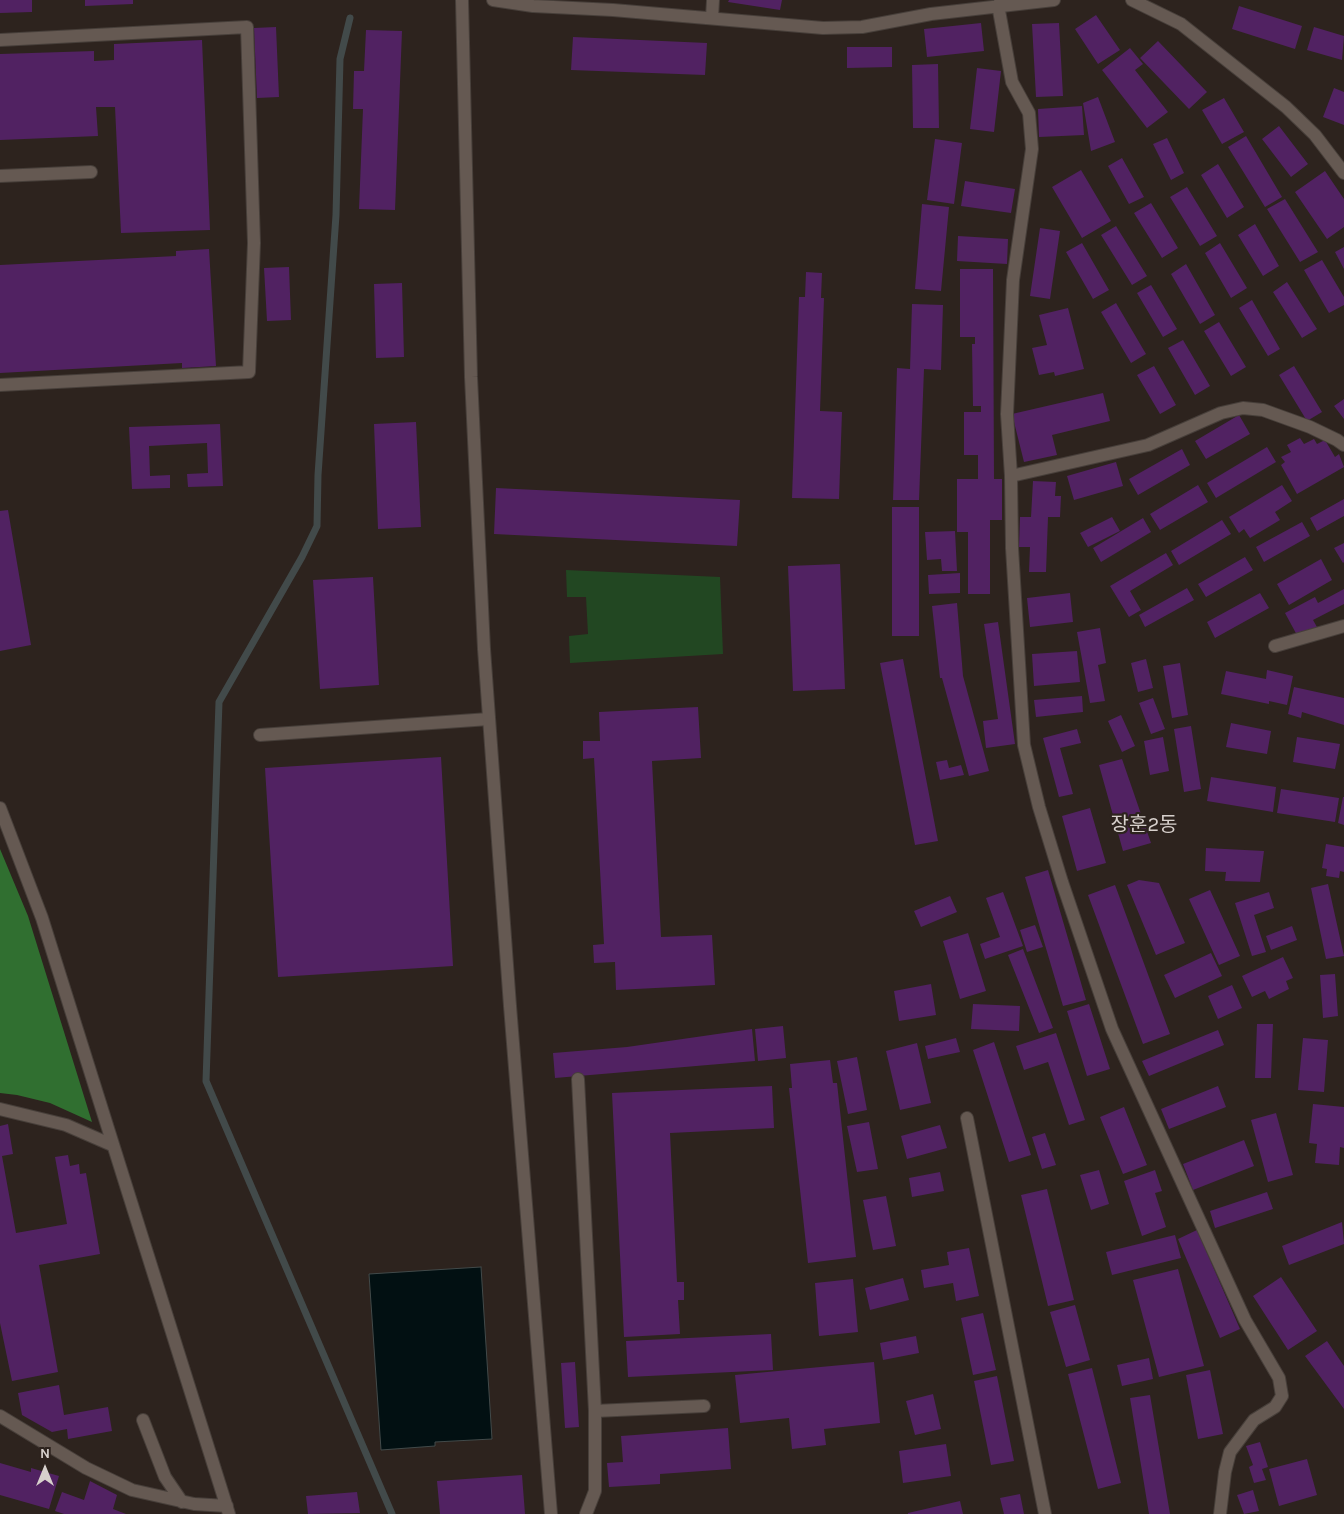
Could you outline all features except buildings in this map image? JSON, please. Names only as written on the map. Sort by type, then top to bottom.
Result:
[{"type":"street","points":[[462,0],[471,377],[489,719],[551,1514]]},
{"type":"street","points":[[493,0],[533,6],[712,18],[823,28],[862,27],[931,14],[1054,0]]},
{"type":"street","points":[[712,18],[713,0]]},
{"type":"street","points":[[1132,0],[1181,24],[1286,108],[1315,135],[1344,173]]},
{"type":"street","points":[[998,5],[1012,82],[1029,113],[1032,149],[1013,280],[1007,414],[1011,476],[1012,548],[1024,745],[1039,807],[1112,1029],[1245,1320],[1278,1378],[1282,1396],[1275,1407],[1254,1420],[1230,1452],[1225,1472],[1220,1514]]},
{"type":"street","points":[[0,40],[247,27],[254,243],[249,372],[0,385]]},
{"type":"street","points":[[0,176],[91,172]]},
{"type":"street","points":[[1011,476],[1148,445],[1221,413],[1243,408],[1262,410],[1338,440],[1344,445]]},
{"type":"street","points":[[1275,646],[1344,626]]},
{"type":"street","points":[[260,735],[489,719]]},
{"type":"street","points":[[0,808],[42,918],[228,1510],[182,1502],[132,1490],[86,1468],[0,1416]]},
{"type":"street","points":[[578,1079],[595,1411],[595,1491],[586,1514]]},
{"type":"street","points":[[0,1109],[66,1125],[112,1145]]},
{"type":"street","points":[[967,1118],[1045,1514]]},
{"type":"street","points":[[595,1411],[704,1406]]},
{"type":"street","points":[[143,1420],[165,1477],[182,1502]]},
{"type":"green space","points":[[566,570],[720,577],[723,654],[570,663],[569,636],[588,634],[586,597],[567,597]]},
{"type":"green space","points":[[0,849],[28,916],[92,1122],[50,1103],[0,1093]]},
{"type":"shaded area","points":[[481,1267],[492,1439],[435,1442],[435,1446],[381,1450],[369,1274]]},
{"type":"waterway","points":[[350,18],[340,59],[336,215],[318,475],[317,526],[302,557],[219,702],[206,1081],[392,1514]]},
{"type":"district","name":"장훈2동","points":[[1144,825]]}]
